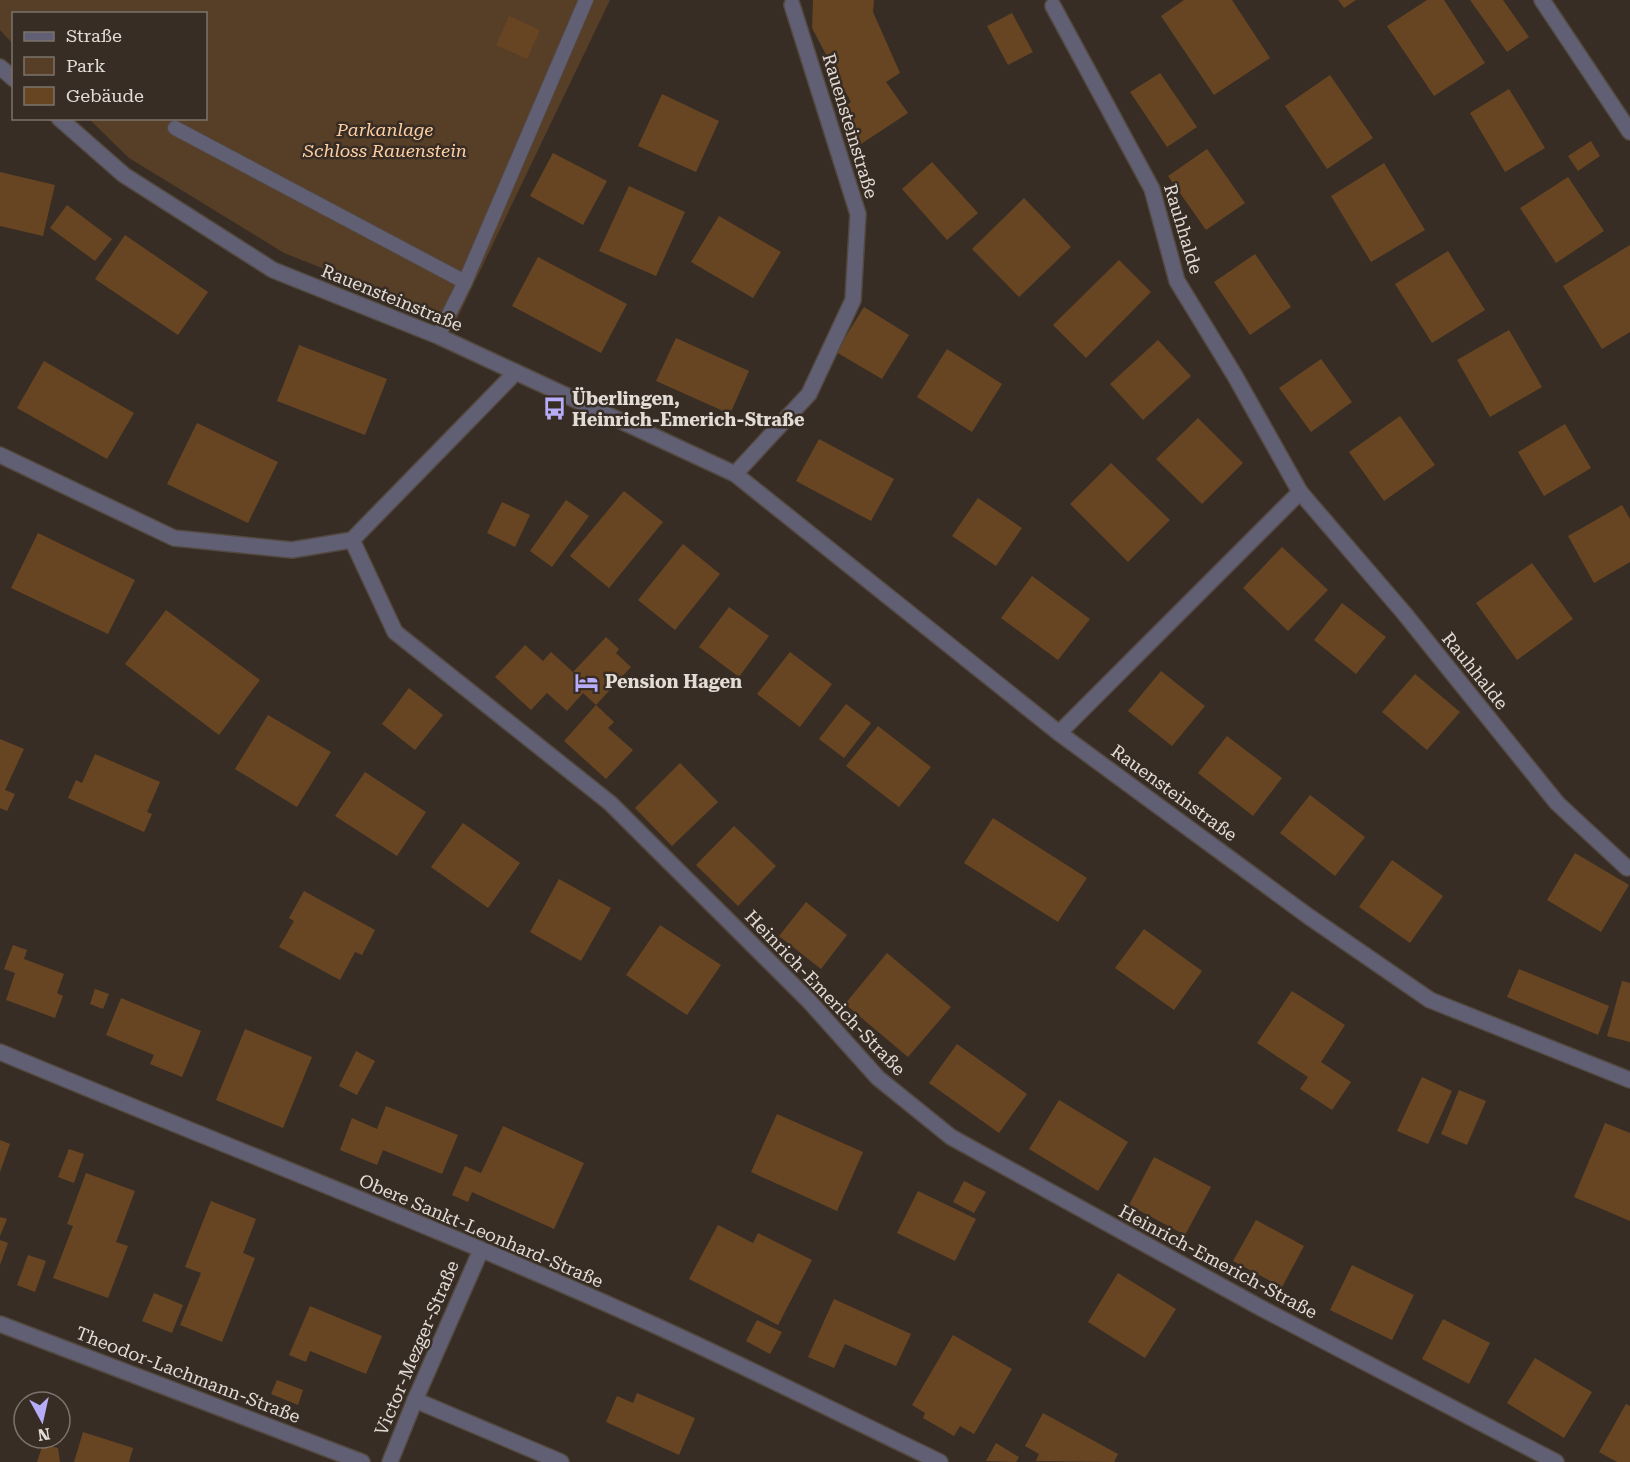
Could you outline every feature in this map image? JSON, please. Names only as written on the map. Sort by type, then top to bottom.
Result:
[{"type":"street","points":[[1542,0],[1630,132]]},
{"type":"street","name":"Rauensteinstraße","points":[[735,474],[809,394],[853,300],[858,214],[792,5]]},
{"type":"street","name":"Rauhhalde","points":[[1053,6],[1152,189],[1177,281],[1300,492],[1404,613],[1557,803],[1627,868]]},
{"type":"street","points":[[0,67],[12,77]]},
{"type":"street","name":"Rauensteinstraße","points":[[61,120],[124,175],[273,270],[438,336],[735,474],[1059,733],[1308,916],[1430,1000],[1630,1080]]},
{"type":"street","points":[[0,455],[174,538],[292,550],[352,540],[516,372]]},
{"type":"street","points":[[1059,733],[1300,492]]},
{"type":"street","name":"Heinrich-Emerich-Straße","points":[[352,540],[395,632],[610,803],[809,1001],[878,1078],[951,1137],[1261,1308],[1556,1462]]},
{"type":"street","name":"Obere Sankt-Leonhard-Straße","points":[[0,1052],[481,1250],[652,1324],[940,1462]]},
{"type":"street","name":"Victor-Mezger-Straße","points":[[390,1462],[481,1250]]},
{"type":"street","name":"Theodor-Lachmann-Straße","points":[[0,1324],[362,1462]]},
{"type":"street","points":[[415,1400],[561,1462]]},
{"type":"lane","points":[[438,336],[465,282],[586,0]]},
{"type":"lane","points":[[175,128],[465,282]]},
{"type":"green space","name":"Parkanlage Schloss Rauenstein","points":[[0,0],[610,0],[456,321],[284,253],[129,158],[90,120],[207,120],[207,12],[12,12],[12,43],[0,30]]},
{"type":"building","points":[[813,0],[874,0],[873,12],[900,73],[886,82],[908,113],[861,144],[838,112],[851,102],[812,28]]},
{"type":"building","points":[[1184,0],[1232,0],[1270,58],[1214,95],[1161,16]]},
{"type":"building","points":[[1338,0],[1356,0],[1344,8]]},
{"type":"building","points":[[1427,0],[1444,0],[1485,63],[1434,96],[1387,26]]},
{"type":"building","points":[[1470,0],[1503,0],[1529,37],[1507,52]]},
{"type":"building","points":[[1012,13],[1033,52],[1008,65],[987,26]]},
{"type":"building","points":[[509,16],[540,30],[527,59],[496,45]]},
{"type":"building","points":[[1160,73],[1197,127],[1167,147],[1130,92]]},
{"type":"building","points":[[1330,75],[1373,138],[1327,169],[1285,106]]},
{"type":"building","points":[[1509,89],[1545,148],[1505,172],[1470,113]]},
{"type":"building","points":[[662,94],[719,121],[696,172],[638,146]]},
{"type":"building","points":[[1591,141],[1600,156],[1578,171],[1568,156]]},
{"type":"building","points":[[1207,149],[1245,203],[1206,230],[1168,176]]},
{"type":"building","points":[[553,153],[607,181],[583,225],[530,196]]},
{"type":"building","points":[[932,162],[978,213],[947,240],[902,189]]},
{"type":"building","points":[[1384,163],[1425,230],[1371,262],[1331,196]]},
{"type":"building","points":[[0,172],[55,185],[43,236],[0,226]]},
{"type":"building","points":[[1568,177],[1604,231],[1556,263],[1520,208]]},
{"type":"building","points":[[629,186],[685,212],[656,276],[599,251]]},
{"type":"building","points":[[1024,198],[1071,247],[1019,297],[972,249]]},
{"type":"building","points":[[67,205],[112,239],[95,261],[50,228]]},
{"type":"building","points":[[719,216],[781,252],[753,298],[691,262]]},
{"type":"building","points":[[125,235],[208,292],[178,335],[95,279]]},
{"type":"building","points":[[1630,245],[1630,332],[1602,349],[1563,286]]},
{"type":"building","points":[[1448,251],[1485,310],[1432,343],[1395,284]]},
{"type":"building","points":[[1255,254],[1291,307],[1250,335],[1214,282]]},
{"type":"building","points":[[538,257],[627,304],[601,353],[512,306]]},
{"type":"building","points":[[1119,260],[1151,292],[1086,358],[1053,325]]},
{"type":"building","points":[[864,307],[909,335],[882,379],[836,352]]},
{"type":"building","points":[[1509,330],[1542,387],[1490,417],[1457,360]]},
{"type":"building","points":[[676,338],[749,371],[730,414],[656,381]]},
{"type":"building","points":[[1158,340],[1191,376],[1143,420],[1110,384]]},
{"type":"building","points":[[299,345],[387,379],[365,435],[277,401]]},
{"type":"building","points":[[947,349],[1002,384],[972,432],[917,397]]},
{"type":"building","points":[[1321,359],[1352,402],[1311,432],[1279,388]]},
{"type":"building","points":[[44,361],[134,413],[107,459],[17,408]]},
{"type":"building","points":[[1400,416],[1435,465],[1384,501],[1349,452]]},
{"type":"building","points":[[1198,418],[1243,463],[1202,504],[1156,459]]},
{"type":"building","points":[[197,423],[278,462],[248,523],[167,484]]},
{"type":"building","points":[[1565,424],[1591,468],[1544,496],[1518,452]]},
{"type":"building","points":[[819,439],[894,479],[871,521],[796,481]]},
{"type":"building","points":[[1111,463],[1170,520],[1128,562],[1070,504]]},
{"type":"building","points":[[624,491],[663,522],[609,588],[570,556]]},
{"type":"building","points":[[978,498],[1022,528],[996,566],[952,536]]},
{"type":"building","points":[[566,500],[589,516],[552,567],[530,551]]},
{"type":"building","points":[[502,502],[530,515],[515,547],[487,533]]},
{"type":"building","points":[[1622,505],[1630,519],[1630,562],[1594,583],[1568,536]]},
{"type":"building","points":[[38,533],[135,580],[108,634],[11,588]]},
{"type":"building","points":[[683,544],[720,574],[675,630],[638,600]]},
{"type":"building","points":[[1282,547],[1328,590],[1288,631],[1243,588]]},
{"type":"building","points":[[1532,563],[1573,619],[1517,660],[1476,603]]},
{"type":"building","points":[[1032,576],[1090,619],[1058,660],[1001,618]]},
{"type":"building","points":[[1342,603],[1386,637],[1356,674],[1314,640]]},
{"type":"building","points":[[729,607],[769,636],[739,677],[699,647]]},
{"type":"building","points":[[166,610],[260,680],[219,735],[125,664]]},
{"type":"building","points":[[606,637],[619,649],[616,653],[631,667],[596,705],[583,693],[567,711],[547,693],[531,710],[495,677],[525,645],[543,661],[551,652],[573,672]]},
{"type":"building","points":[[790,652],[832,684],[800,727],[757,694]]},
{"type":"building","points":[[1161,671],[1205,706],[1172,746],[1128,711]]},
{"type":"building","points":[[1415,674],[1460,712],[1427,750],[1382,712]]},
{"type":"building","points":[[409,688],[443,715],[415,750],[382,724]]},
{"type":"building","points":[[846,704],[871,723],[844,758],[819,739]]},
{"type":"building","points":[[596,705],[614,722],[608,728],[633,750],[606,779],[564,741]]},
{"type":"building","points":[[268,715],[331,752],[297,807],[235,769]]},
{"type":"building","points":[[878,726],[931,767],[899,807],[846,766]]},
{"type":"building","points":[[1227,736],[1282,778],[1253,816],[1198,773]]},
{"type":"building","points":[[0,739],[24,749],[5,790],[15,794],[7,811],[0,808]]},
{"type":"building","points":[[95,754],[160,782],[147,812],[152,814],[144,832],[68,798],[76,780],[82,783]]},
{"type":"building","points":[[680,763],[718,802],[672,846],[635,808]]},
{"type":"building","points":[[365,772],[426,812],[397,856],[335,816]]},
{"type":"building","points":[[1310,795],[1365,837],[1335,876],[1280,833]]},
{"type":"building","points":[[993,818],[1087,878],[1058,922],[964,863]]},
{"type":"building","points":[[463,823],[520,863],[488,908],[431,867]]},
{"type":"building","points":[[734,826],[776,866],[738,906],[696,865]]},
{"type":"building","points":[[1575,853],[1629,885],[1601,932],[1547,900]]},
{"type":"building","points":[[1392,860],[1443,896],[1410,943],[1359,907]]},
{"type":"building","points":[[559,879],[611,908],[581,961],[530,932]]},
{"type":"building","points":[[304,891],[375,930],[362,955],[355,952],[340,980],[279,947],[294,921],[289,918]]},
{"type":"building","points":[[806,902],[847,935],[821,969],[779,936]]},
{"type":"building","points":[[660,925],[721,965],[687,1015],[626,975]]},
{"type":"building","points":[[1144,929],[1202,971],[1174,1010],[1115,968]]},
{"type":"building","points":[[13,945],[27,950],[24,959],[64,974],[57,993],[63,996],[55,1018],[6,1000],[15,973],[4,969]]},
{"type":"building","points":[[887,953],[951,1007],[908,1057],[845,1004]]},
{"type":"building","points":[[1519,969],[1609,1006],[1598,1035],[1507,997]]},
{"type":"building","points":[[1622,981],[1630,983],[1630,1042],[1607,1036]]},
{"type":"building","points":[[95,989],[109,994],[103,1009],[90,1004]]},
{"type":"building","points":[[1292,991],[1345,1025],[1321,1062],[1351,1082],[1332,1110],[1300,1089],[1308,1077],[1257,1043]]},
{"type":"building","points":[[121,998],[201,1031],[182,1077],[150,1064],[154,1055],[106,1035]]},
{"type":"building","points":[[245,1029],[312,1057],[283,1128],[216,1100]]},
{"type":"building","points":[[957,1044],[1027,1094],[999,1133],[929,1083]]},
{"type":"building","points":[[356,1051],[375,1061],[357,1095],[339,1086]]},
{"type":"building","points":[[1422,1077],[1452,1091],[1428,1144],[1397,1131]]},
{"type":"building","points":[[1459,1090],[1486,1101],[1467,1145],[1441,1134]]},
{"type":"building","points":[[1059,1100],[1128,1142],[1098,1191],[1029,1149]]},
{"type":"building","points":[[386,1106],[458,1135],[442,1174],[383,1150],[377,1165],[340,1150],[352,1118],[377,1129]]},
{"type":"building","points":[[777,1114],[863,1152],[837,1211],[751,1172]]},
{"type":"building","points":[[1605,1123],[1630,1133],[1630,1221],[1574,1197]]},
{"type":"building","points":[[503,1126],[584,1163],[554,1229],[472,1192],[468,1202],[452,1195],[465,1166],[481,1173]]},
{"type":"building","points":[[0,1140],[10,1144],[0,1172]]},
{"type":"building","points":[[69,1149],[84,1154],[74,1183],[58,1177]]},
{"type":"building","points":[[1154,1157],[1211,1187],[1185,1235],[1129,1205]]},
{"type":"building","points":[[86,1173],[135,1191],[116,1242],[128,1246],[108,1298],[53,1278],[73,1226],[67,1224]]},
{"type":"building","points":[[964,1181],[986,1192],[974,1213],[953,1202]]},
{"type":"building","points":[[918,1191],[976,1219],[955,1261],[897,1233]]},
{"type":"building","points":[[211,1201],[256,1219],[243,1253],[255,1258],[222,1342],[180,1325],[201,1273],[185,1267]]},
{"type":"building","points":[[0,1217],[7,1219],[0,1236]]},
{"type":"building","points":[[1256,1220],[1304,1246],[1282,1287],[1233,1261]]},
{"type":"building","points":[[718,1225],[753,1243],[758,1233],[812,1260],[778,1325],[689,1279]]},
{"type":"building","points":[[0,1240],[8,1243],[0,1265]]},
{"type":"building","points":[[28,1255],[46,1261],[35,1292],[17,1285]]},
{"type":"building","points":[[1352,1265],[1414,1295],[1392,1340],[1330,1310]]},
{"type":"building","points":[[1118,1273],[1176,1309],[1145,1358],[1088,1322]]},
{"type":"building","points":[[154,1293],[183,1305],[172,1333],[142,1321]]},
{"type":"building","points":[[834,1299],[911,1334],[896,1366],[845,1344],[834,1368],[808,1357]]},
{"type":"building","points":[[310,1306],[382,1336],[366,1374],[310,1351],[306,1362],[289,1355]]},
{"type":"building","points":[[1443,1319],[1490,1343],[1469,1384],[1422,1359]]},
{"type":"building","points":[[757,1320],[782,1332],[770,1354],[746,1341]]},
{"type":"building","points":[[953,1335],[1012,1369],[974,1434],[960,1426],[954,1436],[923,1418],[925,1413],[912,1405]]},
{"type":"building","points":[[1535,1358],[1592,1392],[1564,1438],[1507,1403]]},
{"type":"building","points":[[277,1380],[303,1390],[298,1405],[271,1394]]},
{"type":"building","points":[[637,1393],[695,1418],[679,1455],[606,1422],[617,1396],[633,1403]]},
{"type":"building","points":[[1626,1404],[1630,1406],[1630,1462],[1617,1462],[1599,1452]]},
{"type":"building","points":[[1043,1413],[1118,1454],[1114,1462],[1036,1461],[1039,1454],[1025,1446]]},
{"type":"building","points":[[83,1432],[133,1448],[129,1462],[74,1462]]},
{"type":"building","points":[[996,1443],[1019,1457],[1016,1462],[986,1461]]},
{"type":"building","points":[[41,1450],[58,1450],[60,1462],[37,1462]]},
{"type":"place","name":"Überlingen, Heinrich-Emerich-Straße","points":[[554,409]]},
{"type":"place","name":"Pension Hagen","points":[[587,682]]}]
